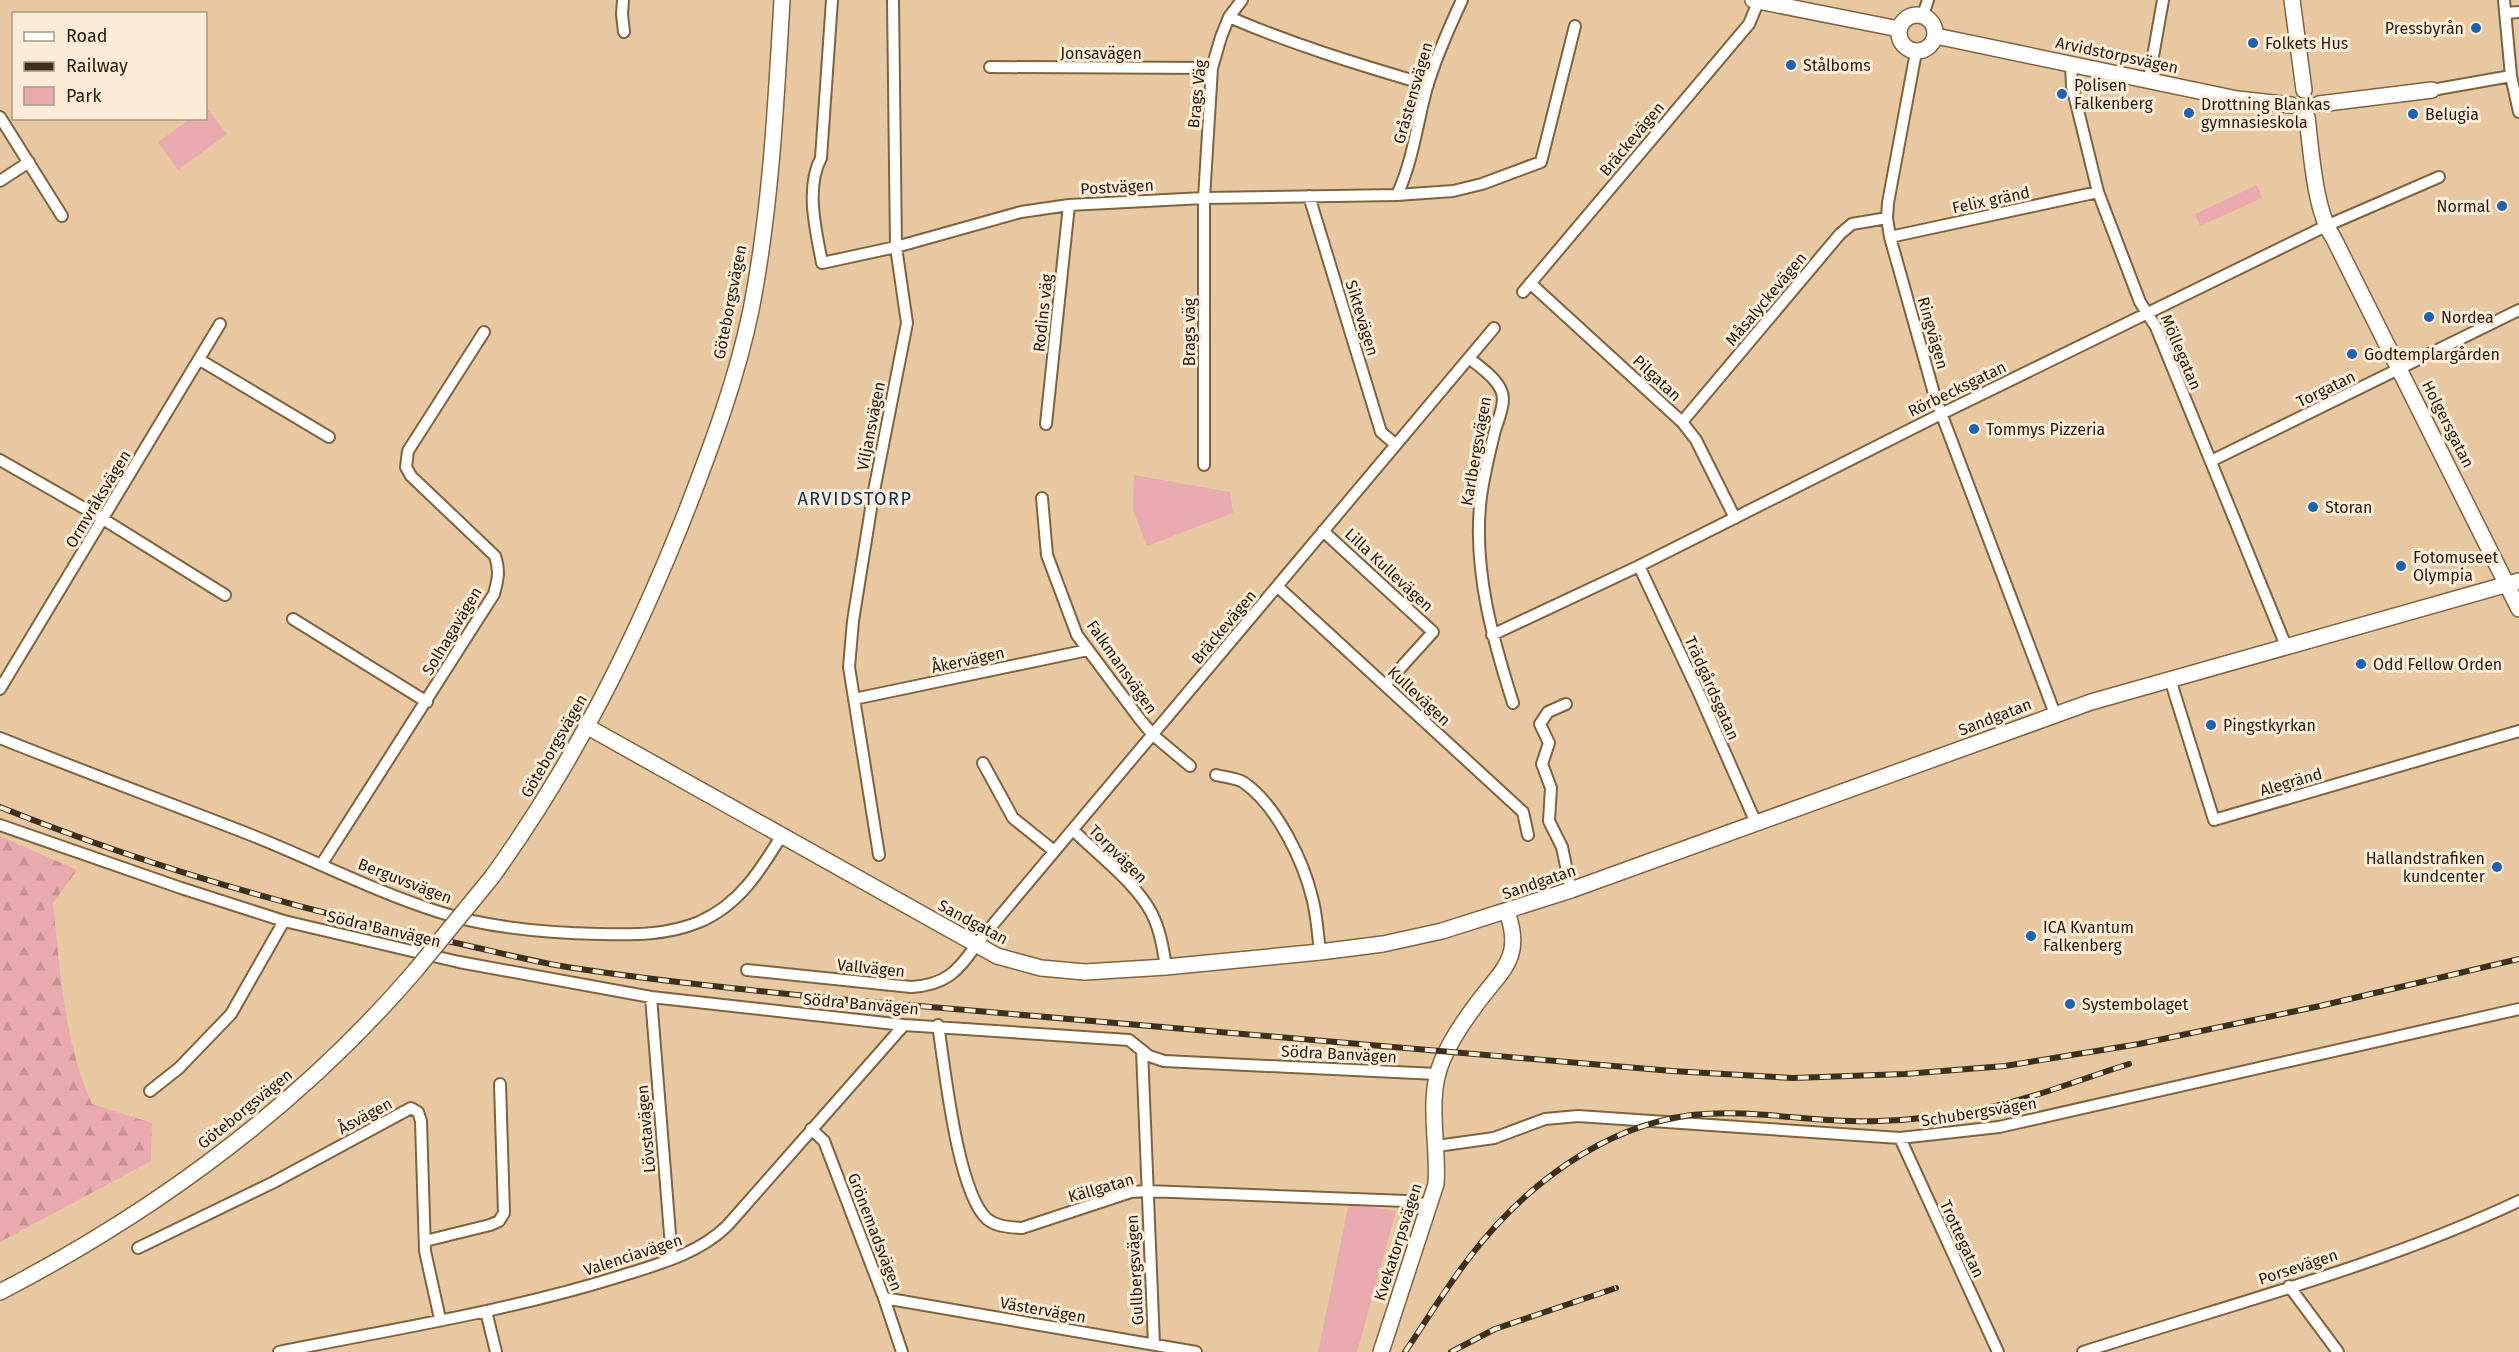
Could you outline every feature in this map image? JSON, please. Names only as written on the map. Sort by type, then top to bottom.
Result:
[{"type":"main road","name":"Göteborgsvägen","points":[[0,1292],[60,1261],[134,1215],[225,1150],[345,1048],[415,971],[492,877],[529,825],[588,727],[661,574],[714,441],[732,383],[751,310],[758,263],[775,126],[782,0]]},
{"type":"main road","points":[[1757,0],[1899,29]]},
{"type":"main road","points":[[2292,0],[2304,90]]},
{"type":"main road","points":[[1923,15],[1935,26],[1936,36],[1927,49],[1916,52],[1905,47],[1899,36],[1899,29],[1905,19],[1923,15]]},
{"type":"main road","name":"Arvidstorpsvägen","points":[[1936,36],[2237,99],[2291,105]]},
{"type":"main road","points":[[2304,90],[2315,93],[2319,104],[2316,113],[2307,117],[2297,115],[2291,105],[2294,95],[2304,90]]},
{"type":"main road","points":[[2319,104],[2432,90]]},
{"type":"main road","name":"Holgersgatan","points":[[2307,117],[2319,200],[2326,226],[2334,237],[2513,583],[2519,609]]},
{"type":"main road","name":"Sandgatan","points":[[588,727],[997,956],[1041,968],[1085,972],[1166,967],[1383,944],[1442,931],[1571,890],[1910,769],[2055,714],[2170,679],[2513,583]]},
{"type":"main road","name":"Kvekatorpsvägen","points":[[1381,1352],[1436,1184],[1437,1146],[1434,1108],[1437,1074],[1453,1039],[1510,959],[1514,937],[1507,912]]},
{"type":"street","points":[[623,0],[624,32]]},
{"type":"street","name":"Postvägen","points":[[832,0],[821,158],[814,171],[815,224],[822,263],[896,247],[1021,212],[1069,205],[1204,198],[1398,195],[1452,191],[1482,184],[1541,162],[1575,26]]},
{"type":"street","name":"Viljansvägen","points":[[879,855],[849,667],[853,621],[873,496],[907,323],[896,247],[893,0]]},
{"type":"street","name":"Brags Väg","points":[[1204,198],[1212,68],[1229,17],[1242,0]]},
{"type":"street","name":"Gråstensvägen","points":[[1398,195],[1441,45],[1462,0]]},
{"type":"street","name":"Bräckevägen","points":[[1526,287],[1749,24],[1757,0]]},
{"type":"street","points":[[1923,15],[1928,0]]},
{"type":"street","points":[[2149,80],[2163,0]]},
{"type":"street","points":[[2504,0],[2510,72],[2519,112]]},
{"type":"street","points":[[2505,13],[2519,12]]},
{"type":"street","points":[[1229,17],[1335,58],[1428,85]]},
{"type":"street","name":"Ringvägen","points":[[1916,52],[1887,218],[1890,237],[1941,414],[2055,714]]},
{"type":"street","name":"Möllegatan","points":[[2071,64],[2072,86],[2098,192],[2136,292],[2156,327],[2286,646]]},
{"type":"street","name":"Jonsavägen","points":[[990,67],[1212,68]]},
{"type":"street","points":[[2432,90],[2510,72]]},
{"type":"street","points":[[0,117],[62,216]]},
{"type":"street","points":[[0,181],[29,162]]},
{"type":"street","name":"Rörbecksgatan","points":[[1492,635],[1639,566],[1941,414],[2326,226],[2439,177]]},
{"type":"street","name":"Felix gränd","points":[[1890,237],[2098,192]]},
{"type":"street","name":"Siktevägen","points":[[1309,196],[1382,432],[1395,444]]},
{"type":"street","name":"Brags väg","points":[[1204,198],[1204,465]]},
{"type":"street","name":"Rodins väg","points":[[1046,424],[1069,205]]},
{"type":"street","name":"Måsalyckevägen","points":[[1682,422],[1840,234],[1852,224],[1887,218]]},
{"type":"street","name":"Pilgatan","points":[[1526,287],[1682,422],[1696,440],[1735,518]]},
{"type":"street","name":"Torgatan","points":[[2211,461],[2519,310]]},
{"type":"street","name":"Ormvråksvägen","points":[[0,689],[220,324]]},
{"type":"street","name":"Bräckevägen","points":[[975,945],[1494,328]]},
{"type":"street","name":"Solhagavägen","points":[[321,865],[494,594],[499,570],[495,556],[411,476],[405,462],[408,451],[484,332]]},
{"type":"street","name":"Karlbergsvägen","points":[[1469,358],[1498,384],[1503,398],[1489,454],[1480,507],[1485,597],[1492,635],[1513,703]]},
{"type":"street","points":[[200,360],[329,437]]},
{"type":"street","points":[[0,460],[103,519],[225,595]]},
{"type":"street","name":"Falkmansvägen","points":[[1042,498],[1047,555],[1077,635],[1153,735],[1190,766]]},
{"type":"street","name":"Lilla Kullevägen","points":[[1323,531],[1434,632],[1385,685]]},
{"type":"street","name":"Trädgårdsgatan","points":[[1639,566],[1698,690],[1756,823]]},
{"type":"street","name":"Kullevägen","points":[[1278,586],[1523,812],[1528,835]]},
{"type":"street","points":[[293,619],[427,702]]},
{"type":"street","name":"Åkervägen","points":[[854,699],[1088,650]]},
{"type":"street","name":"Alegränd","points":[[2170,679],[2214,820],[2519,731]]},
{"type":"street","points":[[1566,704],[1548,712],[1540,724],[1549,743],[1542,764],[1551,788],[1549,821],[1562,847],[1571,890]]},
{"type":"street","name":"Berguvsvägen","points":[[0,738],[186,810],[440,913],[487,923],[574,934],[633,935],[675,930],[700,921],[730,903],[759,874],[782,835]]},
{"type":"street","points":[[983,764],[1013,818],[1054,851]]},
{"type":"street","points":[[1216,775],[1241,781],[1258,795],[1275,816],[1292,844],[1313,901],[1320,952]]},
{"type":"street","name":"Södra Banvägen","points":[[0,825],[284,921],[459,962],[651,997],[904,1025],[938,1025],[1129,1040],[1149,1056],[1164,1060],[1437,1074]]},
{"type":"street","name":"Torpvägen","points":[[1073,830],[1135,890],[1151,912],[1162,942],[1166,967]]},
{"type":"street","points":[[150,1091],[179,1068],[231,1014],[284,921]]},
{"type":"street","name":"Vallvägen","points":[[747,970],[903,986],[932,986],[946,979],[963,964],[975,945]]},
{"type":"street","name":"Lövstavägen","points":[[651,997],[672,1259]]},
{"type":"street","name":"Schubergsvägen","points":[[1437,1146],[1494,1138],[1545,1119],[1578,1116],[1899,1138],[1999,1127],[2519,1009]]},
{"type":"street","name":"Valenciavägen","points":[[279,1352],[486,1311],[605,1281],[693,1251],[714,1239],[904,1025]]},
{"type":"street","name":"Källgatan","points":[[938,1025],[963,1175],[974,1202],[988,1219],[1003,1227],[1022,1228],[1131,1192],[1146,1191],[1406,1201],[1430,1205]]},
{"type":"street","name":"Gullbergsvägen","points":[[1142,1050],[1154,1344]]},
{"type":"street","points":[[425,1240],[490,1225],[504,1216],[500,1084]]},
{"type":"street","name":"Åsvägen","points":[[138,1248],[274,1182],[411,1108],[418,1112],[421,1121],[428,1272],[440,1319]]},
{"type":"street","name":"Grönemadsvägen","points":[[811,1129],[824,1141],[884,1298],[902,1352]]},
{"type":"street","name":"Trottegatan","points":[[1899,1138],[1998,1352]]},
{"type":"street","name":"Porsevägen","points":[[2083,1352],[2454,1230],[2519,1201]]},
{"type":"street","points":[[2289,1286],[2338,1352]]},
{"type":"street","name":"Västervägen","points":[[884,1298],[1196,1352]]},
{"type":"street","points":[[486,1311],[496,1352]]},
{"type":"green space","points":[[207,108],[227,134],[178,170],[158,142],[189,120],[207,120]]},
{"type":"green space","points":[[2257,185],[2262,198],[2200,226],[2195,214]]},
{"type":"green space","points":[[1134,475],[1230,492],[1233,513],[1147,546],[1133,510]]},
{"type":"green space","points":[[0,836],[77,870],[53,903],[65,1005],[75,1056],[92,1104],[152,1123],[151,1161],[0,1242]]},
{"type":"green space","points":[[1349,1203],[1396,1211],[1357,1352],[1318,1352]]},
{"type":"railway","points":[[0,807],[111,849],[225,885],[340,917],[567,967],[736,989],[838,999],[1672,1071],[1793,1078],[1905,1074],[2005,1066],[2139,1044],[2320,1006],[2519,959]]},
{"type":"railway","points":[[1405,1352],[1469,1258],[1514,1207],[1567,1164],[1596,1146],[1627,1132],[1659,1121],[1715,1113],[1855,1121],[1943,1116],[2019,1100],[2129,1064]]},
{"type":"railway","points":[[1451,1352],[1495,1329],[1616,1288]]},
{"type":"place","name":"Pressbyrån","points":[[2476,28]]},
{"type":"place","name":"Folkets Hus","points":[[2253,43]]},
{"type":"place","name":"Stålboms","points":[[1791,65]]},
{"type":"place","name":"Polisen Falkenberg","points":[[2062,94]]},
{"type":"place","name":"Drottning Blankas gymnasieskola","points":[[2189,113]]},
{"type":"place","name":"Belugia","points":[[2413,114]]},
{"type":"place","name":"Normal","points":[[2502,206]]},
{"type":"place","name":"Nordea","points":[[2429,317]]},
{"type":"place","name":"Godtemplargården","points":[[2352,354]]},
{"type":"place","name":"Tommys Pizzeria","points":[[1974,429]]},
{"type":"place","name":"Storan","points":[[2313,507]]},
{"type":"place","name":"Fotomuseet Olympia","points":[[2401,566]]},
{"type":"place","name":"Odd Fellow Orden","points":[[2361,664]]},
{"type":"place","name":"Pingstkyrkan","points":[[2211,725]]},
{"type":"place","name":"Hallandstrafiken kundcenter","points":[[2497,867]]},
{"type":"place","name":"ICA Kvantum Falkenberg","points":[[2031,936]]},
{"type":"place","name":"Systembolaget","points":[[2070,1004]]},
{"type":"district","name":"ARVIDSTORP","points":[[855,499]]}]
